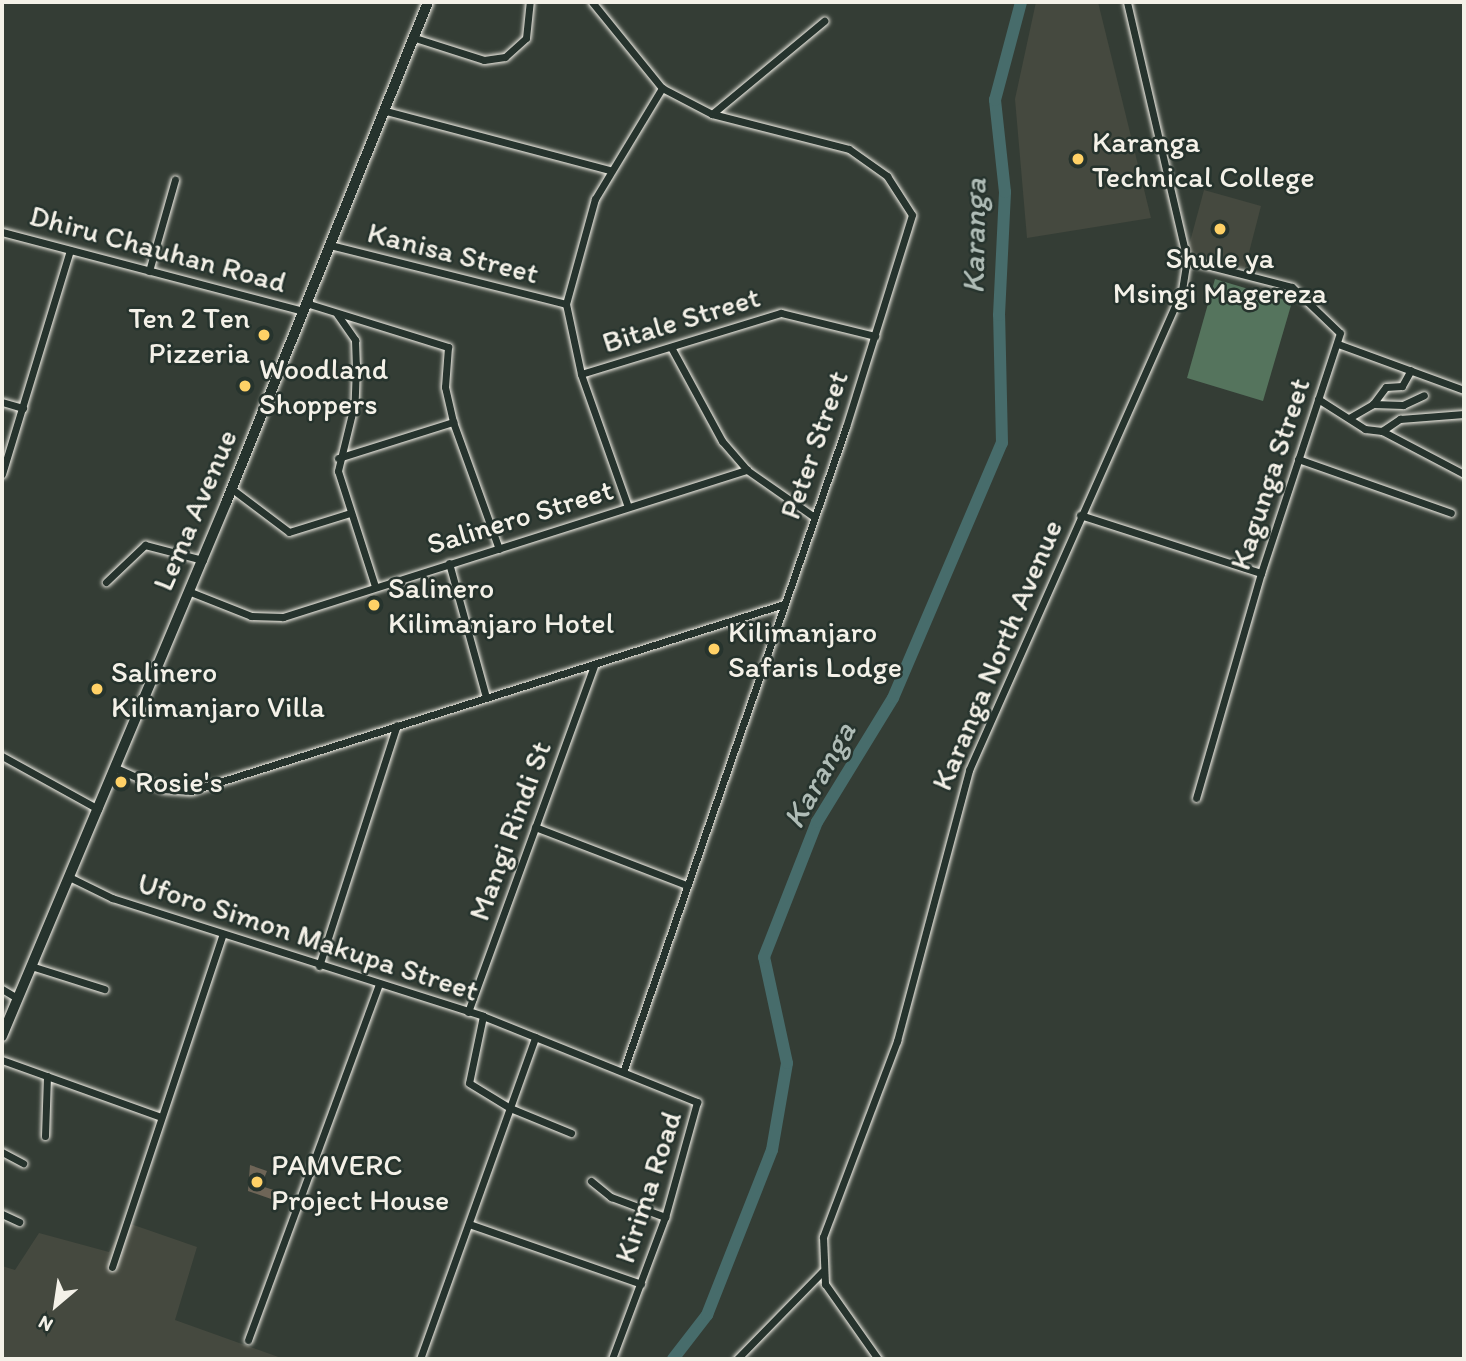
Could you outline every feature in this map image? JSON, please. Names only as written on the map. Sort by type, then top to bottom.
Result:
[{"type":"main road","name":"Lema Avenue","points":[[2,1036],[232,489],[428,2]]},
{"type":"street","points":[[415,38],[484,60],[505,57],[526,38],[530,2]]},
{"type":"street","name":"Peter Street","points":[[592,2],[662,88],[712,114],[833,141],[863,156],[905,199],[912,229],[623,1072]]},
{"type":"street","name":"Karanga North Avenue","points":[[878,1359],[830,1293],[822,1272],[823,1237],[897,1041],[968,770],[1182,290],[1187,260],[1127,2]]},
{"type":"street","points":[[712,114],[824,21]]},
{"type":"street","points":[[628,507],[581,374],[566,304],[582,233],[609,170],[662,88]]},
{"type":"street","points":[[386,111],[609,170]]},
{"type":"street","points":[[149,271],[175,180]]},
{"type":"street","name":"Dhiru Chauhan Road","points":[[2,232],[149,271],[336,313],[448,347],[445,387],[453,422]]},
{"type":"street","name":"Kanisa Street","points":[[330,245],[566,304]]},
{"type":"street","points":[[2,474],[70,250]]},
{"type":"street","points":[[1187,260],[1292,287],[1334,325],[1340,333],[1338,344],[1464,390]]},
{"type":"street","points":[[336,313],[355,340],[356,363],[352,415],[338,458],[351,513],[375,586]]},
{"type":"street","name":"Bitale Street","points":[[581,374],[672,349],[781,313],[875,336]]},
{"type":"street","name":"Kagunga Street","points":[[1196,798],[1261,573],[1338,344]]},
{"type":"street","points":[[672,349],[697,400],[747,470],[813,516]]},
{"type":"street","points":[[1349,418],[1373,404],[1386,387],[1402,386],[1411,370]]},
{"type":"street","points":[[1373,404],[1403,405],[1424,395]]},
{"type":"street","points":[[1318,399],[1368,430],[1382,430],[1464,474]]},
{"type":"street","points":[[2,402],[23,408]]},
{"type":"street","points":[[1382,430],[1399,419],[1464,414]]},
{"type":"street","points":[[338,458],[453,422],[499,549]]},
{"type":"street","points":[[1298,459],[1451,513]]},
{"type":"street","name":"Salinero Street","points":[[188,591],[261,618],[303,612],[375,586],[747,470]]},
{"type":"street","points":[[232,489],[289,532],[351,513]]},
{"type":"street","points":[[1080,515],[1261,573]]},
{"type":"street","points":[[106,582],[145,545],[202,560]]},
{"type":"street","points":[[449,563],[486,697]]},
{"type":"street","points":[[116,768],[163,789],[191,791],[784,604]]},
{"type":"street","name":"Mangi Rindi St","points":[[468,1012],[594,665]]},
{"type":"street","points":[[319,967],[397,725]]},
{"type":"street","points":[[2,755],[98,809]]},
{"type":"street","points":[[536,827],[686,885]]},
{"type":"street","name":"Uforo Simon Makupa Street","points":[[69,877],[319,967],[483,1016],[623,1072]]},
{"type":"street","points":[[112,1267],[158,1116],[223,934]]},
{"type":"street","points":[[31,966],[104,989]]},
{"type":"street","points":[[248,1340],[378,986]]},
{"type":"street","points":[[2,989],[17,998]]},
{"type":"street","points":[[483,1016],[468,1079],[510,1108],[571,1133]]},
{"type":"street","points":[[421,1359],[472,1225],[535,1037]]},
{"type":"street","points":[[2,1060],[158,1116]]},
{"type":"street","name":"Kirima Road","points":[[612,1359],[665,1217],[699,1106],[623,1072]]},
{"type":"street","points":[[44,1136],[47,1076]]},
{"type":"street","points":[[2,1152],[23,1163]]},
{"type":"street","points":[[590,1181],[611,1197],[665,1217]]},
{"type":"street","points":[[2,1214],[19,1222]]},
{"type":"street","points":[[472,1225],[641,1284]]},
{"type":"street","points":[[737,1359],[822,1272]]},
{"type":"shaded area","name":"Karanga Technical College","points":[[1036,2],[1098,2],[1151,218],[1027,238],[1015,99]]},
{"type":"shaded area","points":[[1204,190],[1261,206],[1245,268],[1187,253]]},
{"type":"shaded area","points":[[125,1222],[197,1247],[175,1320],[284,1359],[2,1359],[2,1266],[15,1270],[39,1233],[109,1252]]},
{"type":"green space","points":[[1215,279],[1292,302],[1263,401],[1187,378]]},
{"type":"building","name":"PAMVERC Project House","points":[[250,1165],[267,1171],[261,1186],[277,1191],[274,1200],[248,1191]]},
{"type":"waterway","name":"Karanga","points":[[673,1359],[707,1315],[772,1150],[787,1063],[764,957],[817,822],[893,698],[1002,443],[999,315],[1005,192],[995,100],[1021,2]]},
{"type":"place","name":"Karanga Technical College","points":[[1078,159]]},
{"type":"place","name":"Shule ya Msingi Magereza","points":[[1220,229]]},
{"type":"place","name":"Ten 2 Ten Pizzeria","points":[[264,335]]},
{"type":"place","name":"Woodland Shoppers","points":[[245,386]]},
{"type":"place","name":"Salinero Kilimanjaro Hotel","points":[[374,605]]},
{"type":"place","name":"Kilimanjaro Safaris Lodge","points":[[714,649]]},
{"type":"place","name":"Salinero Kilimanjaro Villa","points":[[97,689]]},
{"type":"place","name":"Rosie's","points":[[121,782]]},
{"type":"place","name":"PAMVERC Project House","points":[[257,1182]]}]
